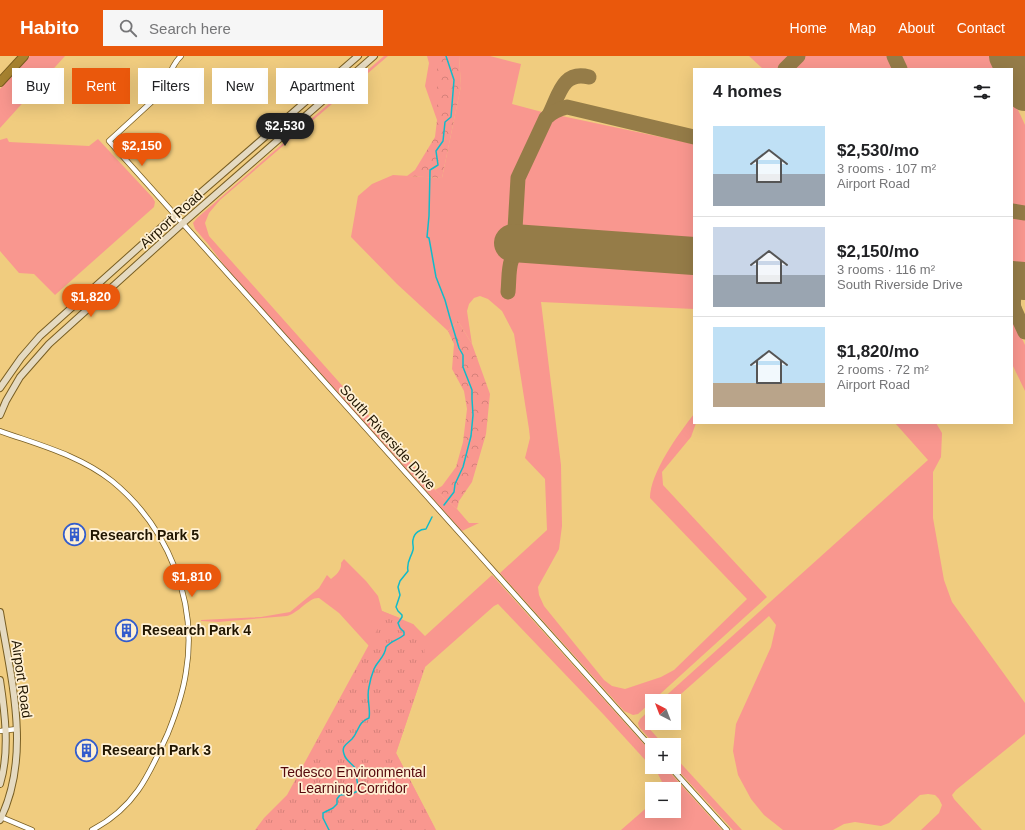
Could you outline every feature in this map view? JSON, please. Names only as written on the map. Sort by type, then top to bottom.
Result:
[{"type":"highway","points":[[0,82],[24,56]]},
{"type":"main road","name":"Airport Road","points":[[0,388],[20,358],[40,336],[175,215],[358,56]]},
{"type":"main road","name":"Airport Road","points":[[0,415],[6,401],[20,377],[49,344],[374,56]]},
{"type":"main road","name":"Airport Road","points":[[0,612],[15,702],[17,729],[16,761],[13,781],[1,819]]},
{"type":"main road","name":"Airport Road","points":[[0,680],[4,707],[4,760],[0,784]]},
{"type":"street","name":"South Riverside Drive","points":[[181,56],[173,67],[164,89],[109,141],[645,740]]},
{"type":"street","points":[[0,430],[77,459],[112,481],[134,502],[154,527],[170,556],[182,591],[187,618],[188,657],[184,686],[175,716],[146,778],[134,796],[117,813],[92,830]]},
{"type":"street","points":[[3,730],[17,729]]},
{"type":"street","points":[[676,774],[727,830]]},
{"type":"street","points":[[1,819],[32,830]]},
{"type":"green space","points":[[30,56],[65,56],[54,68],[19,68]]},
{"type":"green space","points":[[384,56],[388,56],[368,73],[368,70]]},
{"type":"green space","points":[[427,56],[437,56],[437,120],[425,86],[429,63]]},
{"type":"green space","points":[[437,56],[459,56],[461,86],[442,178],[407,176],[415,170],[435,137],[437,120]]},
{"type":"green space","points":[[459,56],[490,56],[521,64],[512,104],[542,112],[512,177],[502,291],[512,292],[514,261],[518,253],[693,266],[693,309],[541,302],[561,465],[562,526],[559,549],[538,587],[539,595],[544,606],[604,680],[612,686],[625,689],[661,677],[674,670],[747,599],[650,498],[651,488],[660,465],[673,442],[693,415],[693,424],[696,424],[691,437],[662,472],[663,485],[767,597],[660,694],[645,694],[645,708],[638,714],[633,715],[624,711],[500,573],[547,530],[545,479],[525,458],[530,438],[529,429],[514,334],[502,311],[488,299],[480,296],[474,298],[469,304],[467,311],[472,344],[458,321],[448,331],[397,284],[351,237],[358,196],[372,184],[393,175],[442,178],[461,86]]},
{"type":"green space","points":[[749,56],[791,56],[780,68],[762,68]]},
{"type":"green space","points":[[803,56],[887,56],[893,68],[792,68]]},
{"type":"green space","points":[[898,56],[992,56],[998,68],[904,68]]},
{"type":"green space","points":[[12,76],[12,104],[22,104],[0,128],[0,89]]},
{"type":"green space","points":[[1013,99],[1025,125],[1025,207],[1013,205]]},
{"type":"green space","points":[[329,104],[332,104],[220,200],[209,213],[205,223],[209,236],[435,490],[457,509],[469,523],[479,523],[462,531],[227,269],[195,229],[193,223]]},
{"type":"green space","points":[[557,115],[693,144],[693,247],[522,235],[519,224],[522,179],[550,122]]},
{"type":"green space","points":[[7,138],[9,142],[89,146],[98,139],[153,198],[155,202],[154,207],[55,295],[34,274],[19,273],[0,251],[0,140]]},
{"type":"green space","points":[[1013,216],[1025,218],[1025,270],[1013,269]]},
{"type":"green space","points":[[1013,320],[1025,345],[1025,391],[1013,366]]},
{"type":"green space","points":[[458,321],[472,344],[490,394],[486,434],[472,482],[459,501],[457,509],[435,490],[442,486],[456,467],[463,442],[467,409],[464,391],[452,369],[454,344],[448,331]]},
{"type":"green space","points":[[896,424],[937,424],[942,433],[941,457],[933,472],[933,518],[944,580],[952,602],[1025,703],[1025,734],[956,790],[952,795],[982,830],[921,830],[939,813],[942,805],[935,795],[928,794],[920,795],[889,823],[881,826],[855,822],[844,824],[833,830],[783,830],[764,815],[751,799],[738,775],[733,751],[736,724],[771,647],[776,625],[769,616],[681,694],[668,694],[928,460]]},
{"type":"green space","points":[[344,559],[366,581],[378,596],[382,611],[400,618],[369,646],[339,613],[319,598],[315,598],[287,616],[218,622],[201,621],[261,617],[290,612],[319,588],[327,575],[331,579],[337,574]]},
{"type":"green space","points":[[492,575],[645,745],[645,760],[498,604],[425,667],[396,753],[436,830],[392,758],[413,624],[425,636]]},
{"type":"green space","name":"Tedesco Environmental Learning Corridor","points":[[382,611],[413,624],[424,637],[425,667],[396,753],[436,830],[255,830],[264,818],[287,795],[378,628]]},
{"type":"green space","points":[[645,714],[645,730],[650,730],[658,738],[649,738],[639,727],[638,723]]},
{"type":"green space","points":[[681,764],[742,830],[733,830],[681,774]]},
{"type":"green space","points":[[658,774],[671,774],[679,782],[662,782]]},
{"type":"green space","points":[[681,785],[722,830],[621,830],[645,809],[645,818],[681,818]]},
{"type":"waterway","points":[[444,505],[454,492],[455,484],[463,467],[471,436],[473,415],[472,390],[463,367],[463,355],[459,348],[445,300],[436,277],[429,238],[427,237],[430,170],[438,165],[436,151],[443,141],[445,122],[451,117],[454,80],[446,56]]},
{"type":"waterway","points":[[329,830],[323,818],[323,813],[333,808],[337,804],[337,799],[340,795],[351,794],[358,791],[356,777],[357,771],[345,757],[343,749],[352,739],[361,724],[369,718],[368,691],[374,669],[386,647],[404,635],[404,632],[398,623],[402,617],[396,607],[400,595],[398,587],[400,581],[408,571],[415,535],[416,533],[426,529],[432,517]]},
{"type":"taxiway","points":[[786,68],[798,56]]},
{"type":"taxiway","points":[[894,56],[900,68]]},
{"type":"taxiway","points":[[549,115],[559,93],[567,81],[573,77],[589,77]]},
{"type":"taxiway","points":[[508,292],[509,271],[512,259],[515,254],[526,244],[520,238],[515,229],[518,178],[548,116],[555,111],[567,107],[693,137]]},
{"type":"taxiway","points":[[1013,211],[1025,213]]},
{"type":"taxiway","points":[[674,254],[693,255]]},
{"type":"taxiway","points":[[1014,309],[1013,301],[1015,294],[1025,284]]},
{"type":"taxiway","points":[[1013,306],[1025,332]]},
{"type":"runway","points":[[1008,56],[1025,92]]},
{"type":"runway","points":[[513,243],[693,256]]},
{"type":"runway","points":[[1013,280],[1025,281]]},
{"type":"place","name":"Research Park 5","points":[[74,535]]},
{"type":"place","name":"Research Park 4","points":[[127,630]]},
{"type":"place","name":"Research Park 3","points":[[87,750]]}]
